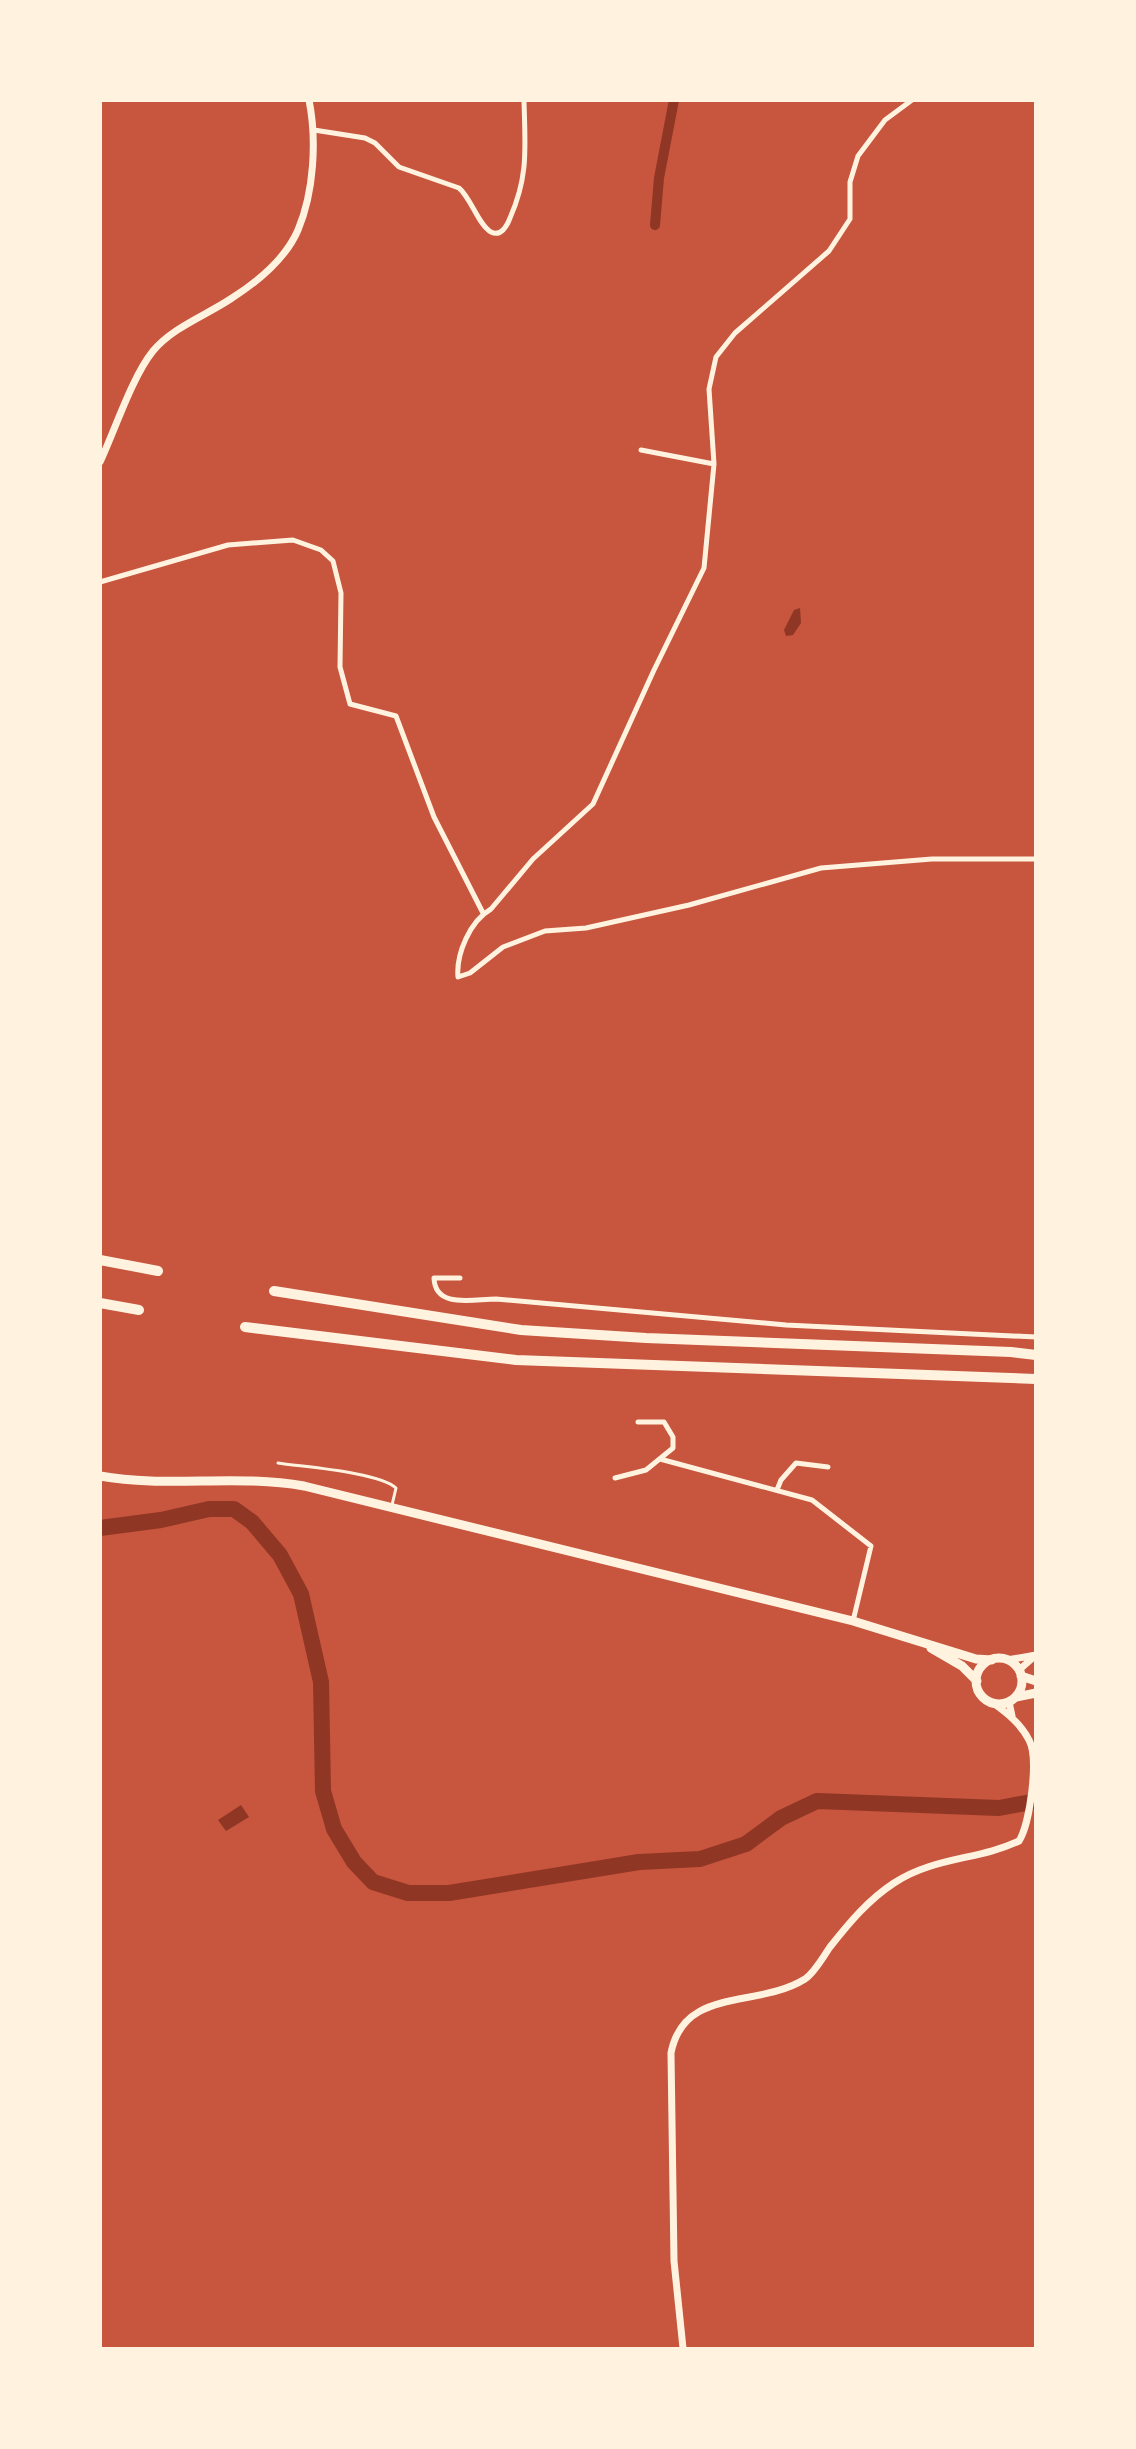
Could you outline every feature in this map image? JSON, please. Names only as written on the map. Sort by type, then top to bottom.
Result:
[{"type":"highway","points":[[100,1260],[158,1271]]},
{"type":"highway","points":[[274,1291],[520,1330],[646,1338],[1011,1352],[1035,1355]]},
{"type":"highway","points":[[100,1303],[140,1310]]},
{"type":"highway","points":[[246,1327],[516,1360],[1035,1379]]},
{"type":"main road","points":[[100,1476],[130,1480],[272,1481],[304,1486],[853,1621],[976,1659],[1007,1660],[1020,1673],[1035,1681]]},
{"type":"main road","points":[[916,1639],[962,1666],[977,1681]]},
{"type":"main road","points":[[992,1660],[981,1669],[977,1681],[980,1694],[993,1703],[1035,1693]]},
{"type":"main road","points":[[1012,1700],[1022,1685],[1020,1673]]},
{"type":"street","points":[[100,462],[153,350],[172,334],[233,298],[270,269],[298,231],[310,183],[314,130],[309,100]]},
{"type":"street","points":[[314,130],[366,138],[375,143],[399,167],[459,188],[466,194],[488,231],[495,234],[502,232],[507,225],[522,191],[526,167],[524,100]]},
{"type":"street","points":[[912,100],[885,120],[858,156],[850,183],[850,219],[829,251],[735,333],[716,357],[710,388],[714,464],[704,568],[654,670],[593,804],[533,859],[491,909],[483,913],[468,936],[457,962],[458,977],[470,973],[503,947],[545,931],[586,928],[689,905],[821,868],[932,859],[1035,859]]},
{"type":"street","points":[[641,450],[714,464]]},
{"type":"street","points":[[100,582],[228,545],[293,540],[321,550],[333,561],[341,593],[340,667],[351,704],[396,716],[434,817],[483,913]]},
{"type":"street","points":[[460,1278],[434,1278],[437,1293],[442,1298],[496,1299],[786,1325],[1035,1337]]},
{"type":"street","points":[[615,1478],[646,1470],[673,1448],[673,1437],[664,1422],[639,1422]]},
{"type":"street","points":[[660,1459],[812,1500],[871,1546],[853,1621]]},
{"type":"street","points":[[777,1490],[781,1480],[796,1463],[828,1467]]},
{"type":"street","points":[[1007,1660],[1035,1655]]},
{"type":"street","points":[[1020,1673],[1035,1655]]},
{"type":"street","points":[[1012,1700],[1012,1716]]},
{"type":"street","points":[[683,2349],[675,2280],[671,2053],[679,2027],[687,2017],[710,2006],[781,1990],[807,1978],[853,1918],[894,1883],[909,1874],[933,1864],[1019,1841],[1028,1824],[1033,1756],[1029,1738],[1012,1716],[993,1703]]},
{"type":"lane","points":[[278,1463],[359,1475],[390,1483],[396,1488],[392,1507]]},
{"type":"shaded area","points":[[800,608],[801,623],[793,635],[786,636],[784,630],[794,610]]},
{"type":"shaded area","points":[[241,1805],[249,1817],[226,1831],[218,1820]]},
{"type":"waterway","points":[[655,225],[659,178],[674,100]]},
{"type":"waterway","points":[[100,1528],[161,1520],[209,1509],[234,1509],[252,1522],[280,1555],[301,1594],[321,1682],[323,1791],[334,1829],[354,1862],[373,1882],[408,1893],[449,1893],[639,1862],[700,1859],[746,1844],[781,1818],[817,1801],[999,1808],[1036,1801]]}]
